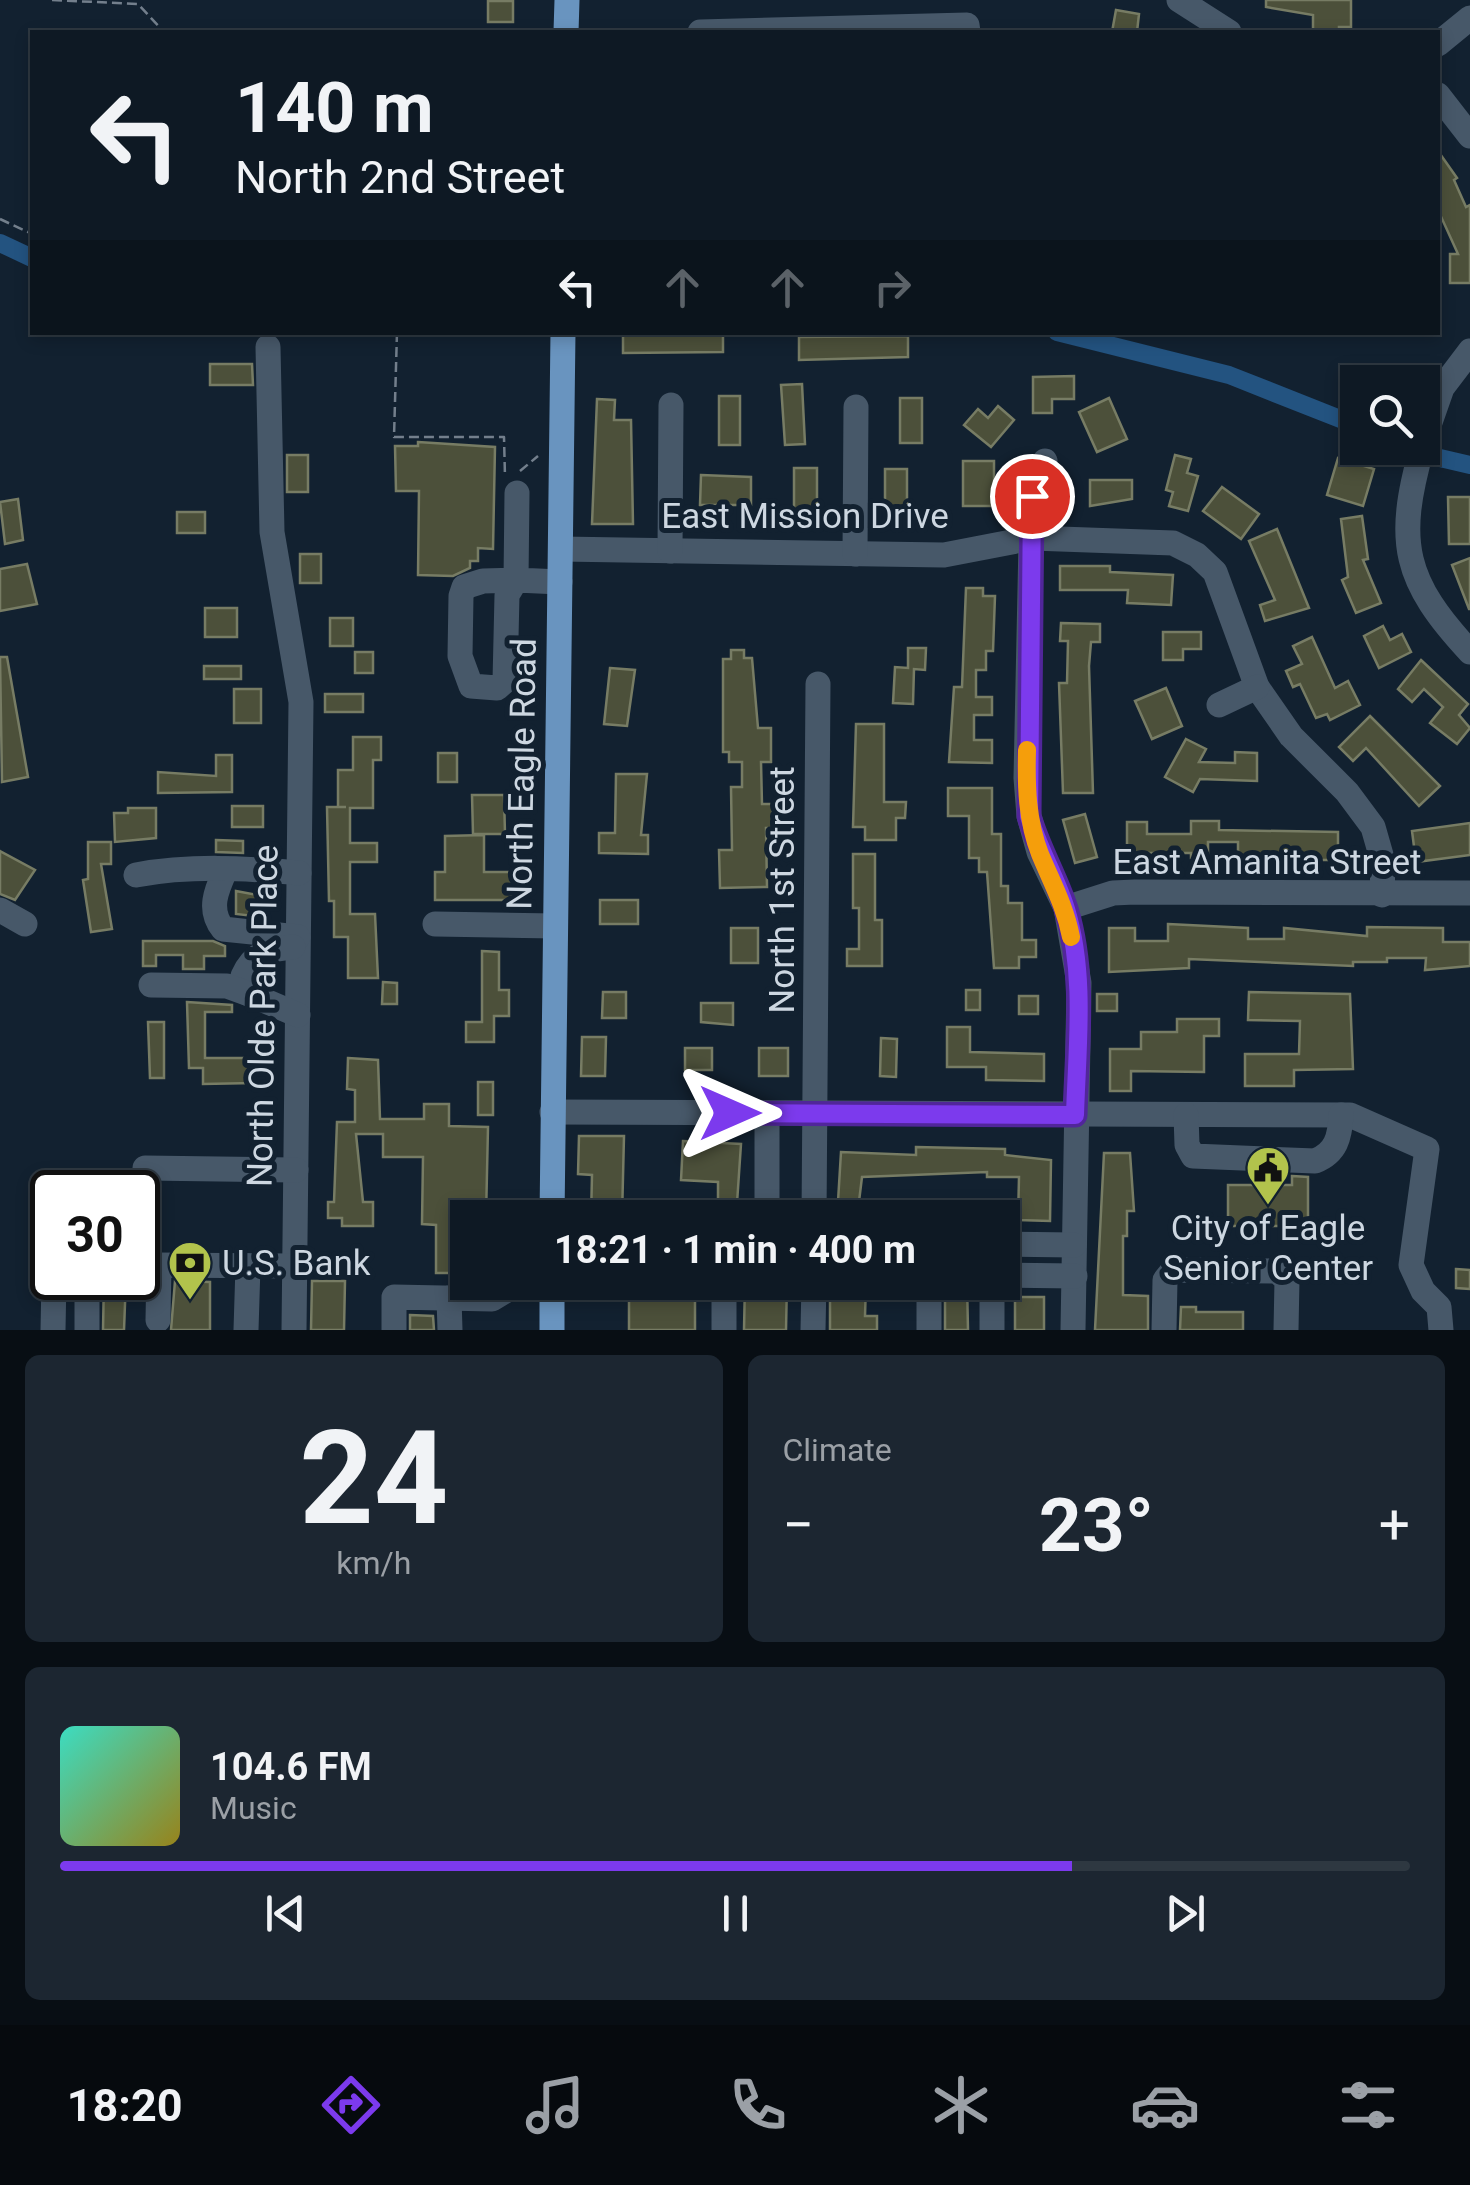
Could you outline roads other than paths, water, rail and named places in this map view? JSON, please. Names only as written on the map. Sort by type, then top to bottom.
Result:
[{"type":"main road","points":[[566,30],[567,0]]},
{"type":"main road","name":"North Eagle Road","points":[[552,1200],[563,335]]},
{"type":"main road","points":[[552,1300],[552,1330]]},
{"type":"street","points":[[1179,0],[1225,30]]},
{"type":"street","points":[[1440,42],[1470,18]]},
{"type":"street","points":[[777,30],[968,25],[968,30]]},
{"type":"street","points":[[1440,98],[1470,136]]},
{"type":"street","name":"North Olde Park Place","points":[[268,346],[272,532],[301,702],[294,1330]]},
{"type":"street","points":[[1440,394],[1470,351]]},
{"type":"street","points":[[670,551],[671,405]]},
{"type":"street","points":[[855,554],[856,407]]},
{"type":"street","points":[[1045,461],[1032,496],[1029,816],[1040,852],[1066,908],[1079,983],[1074,1330]]},
{"type":"street","points":[[1419,465],[1408,526],[1414,571],[1430,610],[1470,652]]},
{"type":"street","points":[[517,493],[516,580],[560,582]]},
{"type":"street","name":"East Mission Drive","points":[[561,550],[944,555],[1032,538],[1174,543],[1197,555],[1214,572],[1257,687],[1290,736],[1346,792],[1372,827],[1383,862],[1382,895]]},
{"type":"street","name":"North 1st Street","points":[[814,1200],[818,684]]},
{"type":"street","points":[[1219,705],[1257,687]]},
{"type":"street","points":[[136,875],[226,869],[299,873]]},
{"type":"street","points":[[226,869],[214,897],[216,920],[223,928],[298,942]]},
{"type":"street","name":"East Amanita Street","points":[[1066,908],[1113,893],[1136,892],[1470,892]]},
{"type":"street","points":[[0,910],[25,924]]},
{"type":"street","points":[[434,924],[555,926]]},
{"type":"street","points":[[249,994],[244,976],[249,963],[266,950],[298,942]]},
{"type":"street","points":[[151,984],[227,986],[298,1014]]},
{"type":"street","points":[[552,1112],[1346,1115],[1427,1149],[1411,1265],[1423,1291],[1439,1307],[1440,1330]]},
{"type":"street","points":[[767,1113],[767,1200]]},
{"type":"street","points":[[1186,1115],[1187,1145],[1193,1156],[1315,1162],[1328,1156],[1346,1115]]},
{"type":"street","points":[[145,1168],[296,1170]]},
{"type":"street","points":[[1020,1244],[1074,1244]]},
{"type":"street","points":[[158,1320],[159,1265],[295,1266]]},
{"type":"street","points":[[246,1330],[248,1266]]},
{"type":"street","points":[[1164,1330],[1165,1280],[1173,1270],[1277,1271],[1287,1280],[1286,1330]]},
{"type":"street","points":[[1020,1275],[1075,1276]]},
{"type":"street","points":[[394,1330],[394,1298],[450,1298]]},
{"type":"street","points":[[53,1330],[54,1300]]},
{"type":"street","points":[[87,1300],[87,1330]]},
{"type":"street","points":[[450,1300],[450,1330]]},
{"type":"street","points":[[724,1300],[724,1330]]},
{"type":"street","points":[[814,1300],[814,1330]]},
{"type":"street","points":[[929,1300],[929,1330]]},
{"type":"street","points":[[992,1300],[992,1330]]},
{"type":"waterway","points":[[0,243],[30,257]]},
{"type":"waterway","points":[[1069,335],[1229,375],[1340,419]]},
{"type":"waterway","points":[[1440,458],[1470,465]]},
{"type":"place","name":"City of Eagle Senior Center","points":[[1268,1206]]},
{"type":"place","name":"U.S. Bank","points":[[190,1301]]}]
